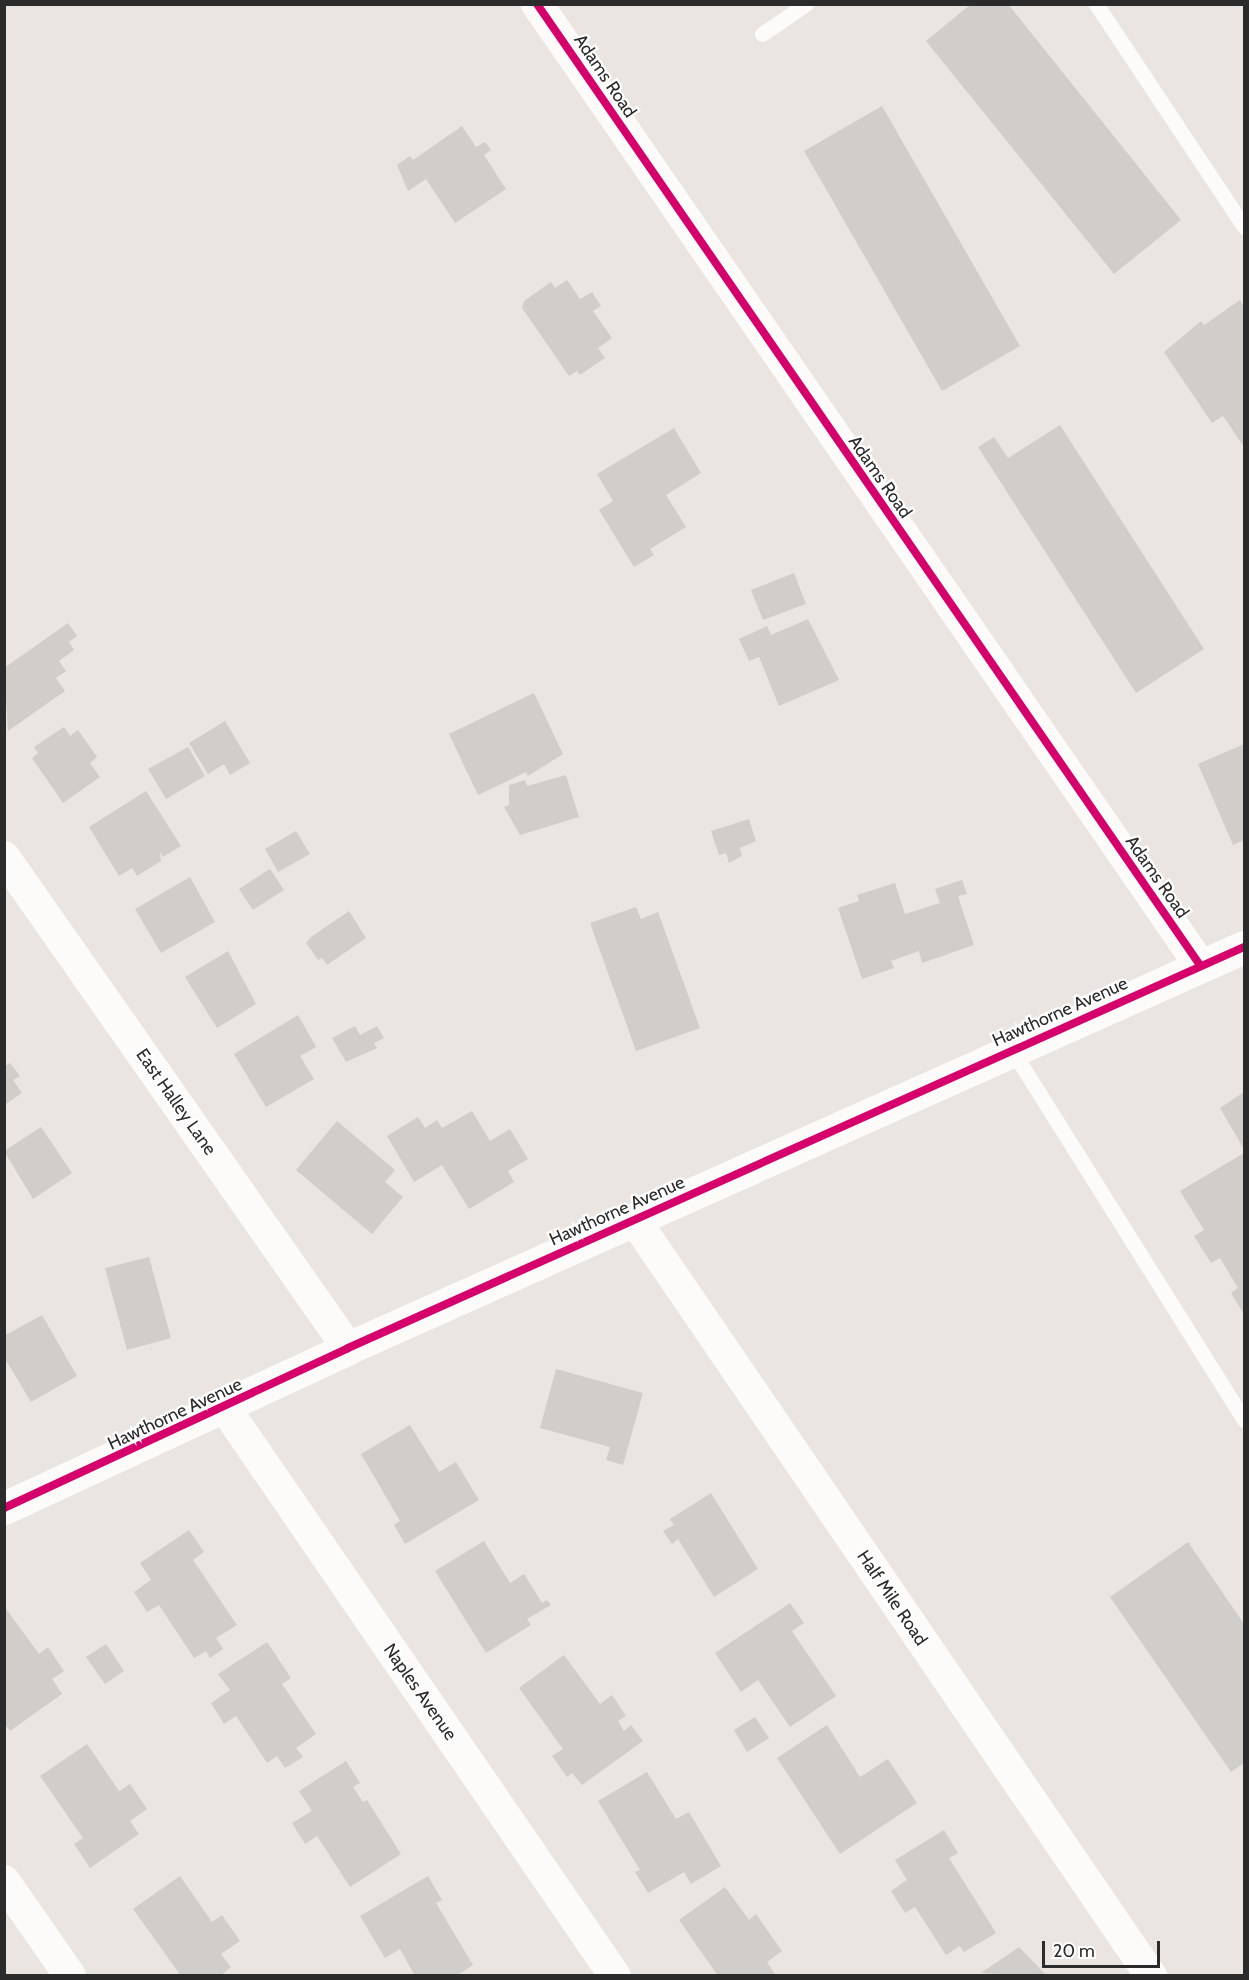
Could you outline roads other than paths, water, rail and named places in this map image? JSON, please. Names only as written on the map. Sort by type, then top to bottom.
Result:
[{"type":"street","name":"Adams Road","points":[[537,4],[1200,965]]},
{"type":"street","name":"East Halley Lane","points":[[4,857],[348,1348]]},
{"type":"street","name":"Hawthorne Avenue","points":[[4,1508],[225,1408],[348,1348],[1245,946]]},
{"type":"street","name":"Half Mile Road","points":[[633,1219],[1151,1976]]},
{"type":"street","name":"Naples Avenue","points":[[225,1408],[615,1976]]},
{"type":"street","points":[[4,1881],[70,1976]]},
{"type":"lane","points":[[762,34],[806,4]]},
{"type":"lane","points":[[1096,4],[1245,227]]},
{"type":"lane","points":[[1012,1050],[1245,1419]]}]
